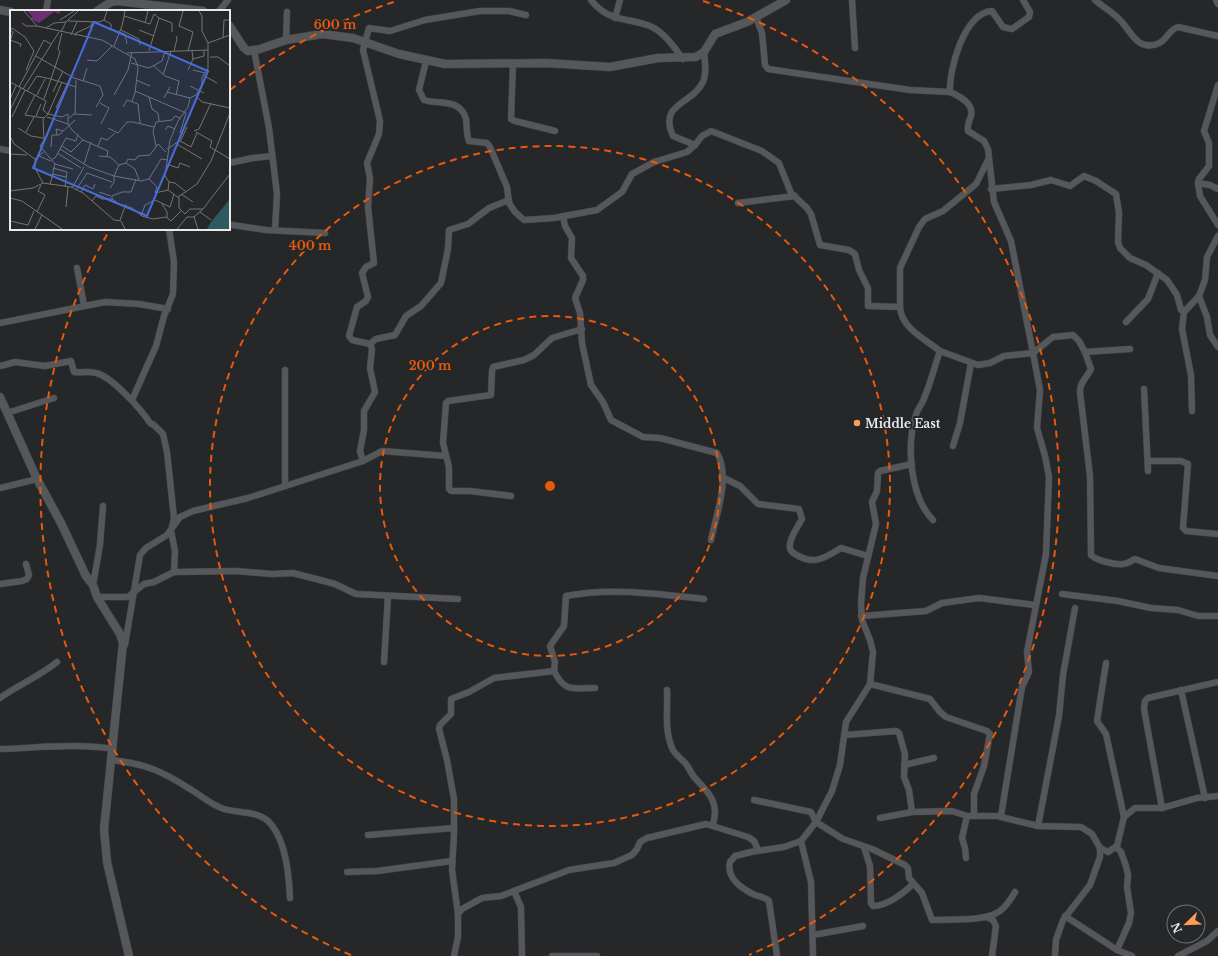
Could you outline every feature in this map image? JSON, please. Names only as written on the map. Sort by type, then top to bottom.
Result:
[{"type":"street","points":[[46,10],[48,0]]},
{"type":"street","points":[[220,10],[228,0]]},
{"type":"street","points":[[591,0],[600,9],[615,18],[654,28],[674,46],[683,59]]},
{"type":"street","points":[[615,18],[620,0]]},
{"type":"street","points":[[230,27],[245,50],[254,50],[286,40],[322,34],[344,36],[426,61],[452,64],[546,63],[610,67],[658,58],[696,58],[704,52],[715,34],[756,17],[786,0]]},
{"type":"street","points":[[852,0],[855,48]]},
{"type":"street","points":[[950,92],[950,82],[959,46],[962,38],[972,24],[982,14],[992,11],[1003,27],[1012,29],[1029,17],[1030,12],[1024,0]]},
{"type":"street","points":[[1095,0],[1119,18],[1133,38],[1147,45],[1163,42],[1173,29],[1178,27],[1218,36]]},
{"type":"street","points":[[1216,0],[1218,4]]},
{"type":"street","points":[[98,10],[111,2],[117,1],[197,10]]},
{"type":"street","points":[[0,10],[10,12]]},
{"type":"street","points":[[370,344],[352,340],[349,336],[357,306],[366,301],[368,297],[362,273],[366,268],[374,263],[368,207],[370,178],[367,163],[379,134],[380,121],[364,54],[365,42],[369,28],[389,31],[425,20],[480,11],[509,11],[526,15]]},
{"type":"street","points":[[286,40],[287,12]]},
{"type":"street","points":[[756,17],[762,33],[765,66],[768,69],[910,90],[950,92],[968,103],[970,107],[968,131],[986,144],[991,189],[994,202],[1011,241],[1033,353],[1040,390],[1037,428],[1049,477],[1046,554],[1027,652],[1029,672],[1022,687],[1001,816]]},
{"type":"street","points":[[254,50],[270,128],[278,203],[275,230]]},
{"type":"street","points":[[695,144],[673,136],[669,117],[672,109],[694,93],[702,83],[705,76],[704,52]]},
{"type":"street","points":[[426,61],[419,90],[424,100],[433,103],[452,103],[458,108],[464,116],[469,141],[487,144],[490,147],[507,187],[512,208],[524,220],[563,216],[601,209],[623,190],[632,174],[654,162],[687,152],[702,136],[712,131],[762,151],[779,163],[788,186],[811,214],[820,245],[849,250],[855,254],[859,270],[868,288],[868,306],[900,307]]},
{"type":"street","points":[[513,64],[511,119],[555,131]]},
{"type":"street","points":[[1218,85],[1204,131],[1209,143],[1209,166],[1199,179],[1198,183],[1200,196],[1218,225]]},
{"type":"street","points":[[0,149],[10,151]]},
{"type":"street","points":[[230,163],[272,156]]},
{"type":"street","points":[[988,160],[976,184],[943,211],[925,219],[918,227],[900,268],[900,307],[902,318],[940,351],[971,363],[983,365],[1004,356],[1033,353],[1053,337],[1073,335],[1080,341],[1091,369],[1080,385],[1090,476],[1090,555],[1094,558],[1120,564],[1135,559],[1159,568],[1218,576]]},
{"type":"street","points":[[991,189],[1031,185],[1051,180],[1070,186],[1084,176],[1111,189],[1117,196],[1119,213],[1118,242],[1123,252],[1158,273],[1170,285],[1178,299],[1180,308],[1184,311]]},
{"type":"street","points":[[1198,183],[1210,185],[1218,189]]},
{"type":"street","points":[[738,203],[795,196]]},
{"type":"street","points":[[370,344],[376,338],[395,335],[407,314],[421,306],[441,284],[448,249],[449,230],[468,224],[490,208],[509,200]]},
{"type":"street","points":[[563,216],[565,226],[572,238],[573,245],[570,258],[583,276],[583,280],[575,298],[580,313],[582,343],[591,385],[603,402],[611,420],[643,437],[658,437],[715,451],[720,460],[722,477],[721,496],[711,540]]},
{"type":"street","points":[[232,225],[275,230],[325,233]]},
{"type":"street","points":[[132,400],[156,346],[173,294],[174,262],[168,230]]},
{"type":"street","points":[[1192,411],[1191,375],[1182,329],[1184,311],[1199,296],[1206,280],[1207,257],[1218,236]]},
{"type":"street","points":[[77,268],[84,306]]},
{"type":"street","points":[[1126,322],[1148,299],[1158,273]]},
{"type":"street","points":[[1199,296],[1207,317],[1210,336],[1218,347]]},
{"type":"street","points":[[0,323],[105,302],[168,309]]},
{"type":"street","points":[[511,496],[470,491],[451,491],[448,485],[449,472],[443,443],[447,402],[491,395],[493,367],[524,360],[534,354],[552,338],[582,329]]},
{"type":"street","points":[[363,461],[360,451],[364,430],[364,411],[375,392],[370,368],[372,349],[370,344]]},
{"type":"street","points":[[1085,352],[1130,349]]},
{"type":"street","points":[[933,520],[926,513],[917,491],[912,464],[910,440],[914,420],[923,401],[940,351]]},
{"type":"street","points":[[0,366],[16,362],[45,366],[71,361],[74,372],[97,373],[112,382],[132,400],[150,423],[163,434],[168,452],[174,518],[171,531],[175,551],[174,572]]},
{"type":"street","points":[[953,446],[960,423],[971,363]]},
{"type":"street","points":[[285,370],[285,486]]},
{"type":"street","points":[[1144,389],[1148,471]]},
{"type":"street","points":[[0,397],[37,479],[61,523],[86,576],[93,585],[97,597],[120,634],[124,652]]},
{"type":"street","points":[[7,413],[54,398]]},
{"type":"street","points":[[129,956],[105,846],[104,829],[124,652],[140,555],[146,548],[171,531],[176,521],[186,514],[248,498],[363,461],[386,450],[446,456]]},
{"type":"street","points":[[1148,462],[1181,461],[1188,464],[1182,528],[1186,531],[1218,534]]},
{"type":"street","points":[[777,956],[769,901],[740,886],[735,881],[729,865],[732,858],[758,850],[784,847],[801,841],[816,822],[836,780],[845,735],[846,722],[870,684],[872,652],[861,616],[862,590],[876,524],[872,502],[877,491],[878,473],[880,471],[912,464]]},
{"type":"street","points":[[722,477],[740,486],[758,504],[799,509],[802,519],[790,541],[789,547],[792,552],[804,560],[815,560],[830,556],[841,548],[868,556]]},
{"type":"street","points":[[0,488],[37,479]]},
{"type":"street","points":[[93,585],[100,545],[103,506]]},
{"type":"street","points":[[0,584],[27,579],[29,575],[26,564]]},
{"type":"street","points":[[97,597],[128,597],[144,584],[154,582],[174,572],[236,571],[272,574],[293,573],[335,584],[356,594],[458,599]]},
{"type":"street","points":[[596,688],[566,687],[559,682],[554,671],[554,659],[550,646],[564,626],[566,596],[594,593],[657,594],[704,599]]},
{"type":"street","points":[[1062,594],[1118,600],[1151,608],[1172,609],[1198,616],[1218,616]]},
{"type":"street","points":[[384,662],[388,596]]},
{"type":"street","points":[[861,616],[926,610],[942,603],[979,598],[1035,605]]},
{"type":"street","points":[[1038,826],[1059,716],[1063,675],[1075,608]]},
{"type":"street","points":[[0,698],[17,686],[48,670],[57,662]]},
{"type":"street","points":[[1106,663],[1097,721],[1106,734],[1124,817]]},
{"type":"street","points":[[454,956],[458,937],[458,914],[452,861],[454,828],[453,794],[439,729],[440,725],[451,714],[451,699],[469,692],[494,678],[554,671]]},
{"type":"street","points":[[1162,808],[1144,709],[1145,701],[1148,698],[1218,682]]},
{"type":"street","points":[[870,684],[930,699],[946,717],[987,731],[990,734],[991,737],[984,766],[974,794],[970,816],[962,838],[966,848],[966,858]]},
{"type":"street","points":[[667,690],[666,722],[671,746],[677,756],[685,763],[694,777],[709,793],[716,814],[713,824]]},
{"type":"street","points":[[1181,690],[1205,798]]},
{"type":"street","points":[[845,735],[896,731],[901,737],[905,754],[904,777],[909,790],[912,812]]},
{"type":"street","points":[[0,749],[95,746],[113,749]]},
{"type":"street","points":[[904,765],[934,758]]},
{"type":"street","points":[[112,760],[150,766],[191,789],[212,804],[225,809],[262,817],[268,821],[274,828],[287,861],[290,898]]},
{"type":"street","points":[[1100,857],[1116,847],[1119,842],[1121,824],[1124,817],[1135,808],[1162,808],[1218,796]]},
{"type":"street","points":[[754,800],[811,812],[816,822],[843,839],[882,854],[908,867],[909,878],[922,893],[932,920],[987,917],[998,912],[1005,906],[1015,892]]},
{"type":"street","points":[[880,818],[912,812],[952,810],[970,816],[1001,816],[1038,826],[1081,827],[1092,834],[1100,848],[1100,857],[1090,885],[1066,916],[1056,940],[1054,956]]},
{"type":"street","points":[[458,914],[462,909],[482,898],[501,896],[569,870],[614,863],[632,854],[640,842],[647,838],[703,824],[713,824],[753,840],[758,850]]},
{"type":"street","points":[[368,835],[454,828]]},
{"type":"street","points":[[801,841],[810,882],[813,956]]},
{"type":"street","points":[[864,847],[870,866],[871,902],[873,906],[877,906],[896,898],[913,884]]},
{"type":"street","points":[[1116,847],[1121,852],[1126,866],[1128,875],[1126,887],[1131,913],[1129,923],[1117,950]]},
{"type":"street","points":[[1100,848],[1108,852]]},
{"type":"street","points":[[347,872],[377,871],[452,861]]},
{"type":"street","points":[[514,891],[521,907],[522,956]]},
{"type":"street","points":[[1066,916],[1117,950],[1132,956]]},
{"type":"street","points":[[987,917],[993,920],[996,926],[992,956]]},
{"type":"street","points":[[813,935],[863,926]]},
{"type":"street","points":[[1178,956],[1207,941],[1218,931]]},
{"type":"street","points":[[552,956],[597,956]]},
{"type":"place","name":"Middle East","points":[[857,423]]}]
